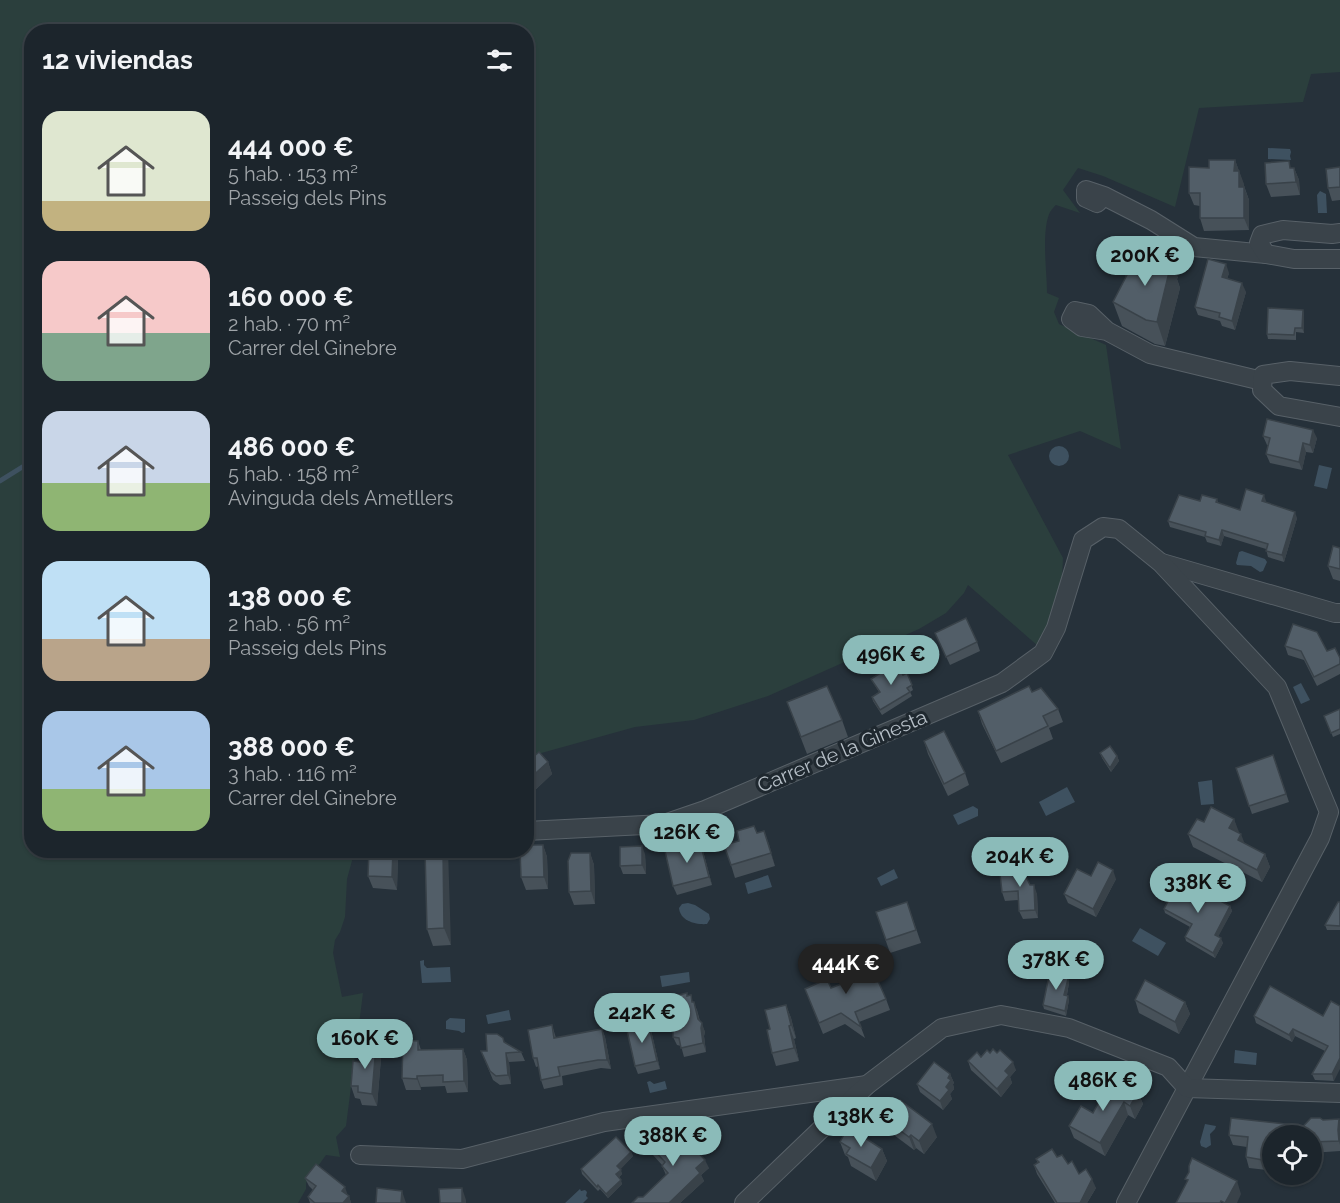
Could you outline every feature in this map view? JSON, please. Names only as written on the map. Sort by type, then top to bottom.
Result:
[{"type":"street","points":[[1104,196],[1151,220],[1194,247],[1294,259],[1340,259]]},
{"type":"street","points":[[1266,254],[1259,243],[1262,235],[1283,231],[1340,233]]},
{"type":"street","points":[[1107,331],[1150,354],[1262,381]]},
{"type":"street","points":[[1340,376],[1290,371],[1263,375],[1262,381],[1262,390],[1279,406],[1340,417]]},
{"type":"street","name":"Carrer de la Ginesta","points":[[534,831],[664,824],[705,810],[1002,683],[1043,653],[1056,628],[1083,540],[1103,527],[1119,529],[1161,562]]},
{"type":"street","points":[[1161,562],[1335,614],[1340,613]]},
{"type":"street","points":[[1126,1203],[1320,838],[1329,812],[1277,687],[1161,562]]},
{"type":"street","points":[[1199,604],[1201,589],[1206,583],[1217,579]]},
{"type":"street","points":[[744,1203],[867,1085],[942,1028],[1001,1015],[1069,1028],[1168,1067],[1187,1088],[1340,1094]]},
{"type":"street","points":[[360,1155],[462,1159],[604,1122],[867,1085]]},
{"type":"green space","points":[[0,0],[1340,0],[1340,72],[1311,74],[1303,102],[1199,108],[1175,207],[1103,176],[1078,168],[1063,190],[1080,213],[1056,205],[1050,212],[1045,240],[1047,293],[1059,298],[1054,312],[1059,324],[1106,345],[1121,449],[1080,431],[1008,455],[1063,558],[1062,579],[1052,620],[1038,646],[968,585],[946,613],[919,629],[768,696],[694,720],[635,727],[534,755],[534,24],[24,24],[24,858],[353,858],[347,879],[345,917],[335,940],[333,953],[342,997],[363,993],[346,1126],[336,1137],[340,1157],[326,1155],[306,1183],[306,1189],[298,1203],[0,1203]]},
{"type":"water","points":[[1268,148],[1290,149],[1291,160],[1268,159]]},
{"type":"water","points":[[1320,191],[1326,194],[1327,213],[1318,213],[1317,195]]},
{"type":"water","points":[[1055,446],[1063,446],[1069,452],[1069,460],[1063,466],[1055,466],[1049,460],[1049,452]]},
{"type":"water","points":[[1319,465],[1332,468],[1327,489],[1314,486]]},
{"type":"water","points":[[1239,552],[1265,559],[1267,562],[1263,571],[1260,572],[1251,566],[1237,565]]},
{"type":"water","points":[[1301,683],[1310,700],[1301,704],[1293,687]]},
{"type":"water","points":[[1212,780],[1214,804],[1201,805],[1198,782]]},
{"type":"water","points":[[1067,787],[1075,802],[1046,816],[1039,802]]},
{"type":"water","points":[[973,806],[978,809],[978,816],[958,825],[953,815]]},
{"type":"water","points":[[894,869],[898,878],[881,886],[877,878]]},
{"type":"water","points":[[768,875],[772,887],[748,894],[745,883]]},
{"type":"water","points":[[688,903],[709,914],[710,919],[707,924],[694,923],[682,916],[679,908],[682,904]]},
{"type":"water","points":[[1140,928],[1166,943],[1158,956],[1132,941]]},
{"type":"water","points":[[860,946],[865,949],[864,956],[842,965],[838,955]]},
{"type":"water","points":[[424,960],[427,968],[450,967],[451,982],[422,983],[420,961]]},
{"type":"water","points":[[689,972],[690,982],[662,987],[660,976]]},
{"type":"water","points":[[509,1010],[511,1020],[488,1024],[486,1015]]},
{"type":"water","points":[[450,1018],[465,1019],[465,1032],[446,1029],[446,1021]]},
{"type":"water","points":[[368,1027],[387,1028],[389,1034],[386,1038],[367,1036],[365,1031]]},
{"type":"water","points":[[1235,1050],[1257,1053],[1256,1065],[1234,1063]]},
{"type":"water","points":[[665,1081],[667,1089],[650,1093],[647,1082],[654,1084]]},
{"type":"water","points":[[1205,1124],[1216,1126],[1210,1134],[1211,1145],[1206,1148],[1201,1146],[1200,1142]]},
{"type":"water","points":[[580,1189],[587,1192],[588,1198],[583,1203],[565,1203]]},
{"type":"building","points":[[1209,160],[1235,160],[1234,171],[1239,171],[1239,187],[1244,187],[1244,218],[1200,218],[1200,193],[1189,193],[1189,167],[1209,168]]},
{"type":"building","points":[[1289,161],[1290,168],[1294,168],[1296,182],[1266,184],[1265,163]]},
{"type":"building","points":[[1340,167],[1340,187],[1328,188],[1326,169]]},
{"type":"building","points":[[1157,247],[1169,253],[1165,261],[1171,264],[1157,322],[1146,320],[1113,302],[1128,273],[1124,270],[1129,258],[1145,268]]},
{"type":"building","points":[[1208,259],[1226,264],[1222,277],[1242,283],[1232,321],[1219,317],[1220,313],[1195,307]]},
{"type":"building","points":[[1268,308],[1303,310],[1302,328],[1295,328],[1294,335],[1267,334]]},
{"type":"building","points":[[1267,419],[1313,430],[1310,445],[1303,443],[1299,462],[1266,454],[1270,438],[1263,436]]},
{"type":"building","points":[[1246,489],[1264,495],[1262,501],[1295,512],[1282,555],[1266,551],[1268,544],[1222,530],[1219,540],[1205,536],[1206,532],[1168,521],[1179,495],[1200,501],[1202,495],[1240,510]]},
{"type":"building","points":[[1333,546],[1340,548],[1340,569],[1328,566]]},
{"type":"building","points":[[966,618],[977,642],[946,657],[935,633]]},
{"type":"building","points":[[1293,624],[1317,632],[1327,651],[1335,648],[1340,664],[1314,677],[1301,651],[1285,646]]},
{"type":"building","points":[[896,663],[903,675],[907,673],[912,685],[907,688],[910,692],[880,710],[872,697],[880,692],[871,679]]},
{"type":"building","points":[[827,686],[842,720],[801,737],[787,702]]},
{"type":"building","points":[[1029,686],[1032,692],[1041,688],[1058,709],[1043,716],[1048,726],[996,751],[978,711]]},
{"type":"building","points":[[1340,709],[1340,729],[1331,733],[1324,716]]},
{"type":"building","points":[[944,731],[965,773],[944,784],[924,741]]},
{"type":"building","points":[[1110,746],[1117,756],[1110,768],[1100,753]]},
{"type":"building","points":[[539,752],[548,762],[534,775],[534,756]]},
{"type":"building","points":[[1273,755],[1286,794],[1249,806],[1236,768]]},
{"type":"building","points":[[1211,807],[1234,819],[1229,828],[1241,834],[1238,840],[1265,854],[1257,870],[1188,834],[1197,819],[1204,822]]},
{"type":"building","points":[[754,826],[757,833],[764,831],[771,853],[731,865],[724,845],[739,841],[737,831]]},
{"type":"building","points":[[700,842],[709,877],[673,886],[665,851]]},
{"type":"building","points":[[534,845],[543,845],[544,877],[521,877],[520,858],[534,858]]},
{"type":"building","points":[[642,846],[642,865],[620,866],[620,847]]},
{"type":"building","points":[[571,853],[590,853],[591,891],[569,892],[568,861]]},
{"type":"building","points":[[1016,856],[1030,885],[1034,885],[1035,910],[1019,911],[1018,891],[1002,892],[1000,874],[1016,873]]},
{"type":"building","points":[[369,858],[393,858],[392,877],[368,876]]},
{"type":"building","points":[[425,858],[443,858],[444,928],[427,929]]},
{"type":"building","points":[[1098,862],[1113,870],[1093,909],[1064,894],[1077,869],[1091,876]]},
{"type":"building","points":[[1180,879],[1230,906],[1215,935],[1221,938],[1213,953],[1185,937],[1192,924],[1164,909]]},
{"type":"building","points":[[907,902],[916,930],[886,940],[876,912]]},
{"type":"building","points":[[1340,902],[1340,926],[1325,925]]},
{"type":"building","points":[[870,963],[886,999],[855,1012],[861,1027],[841,1013],[819,1023],[805,989],[827,979],[831,988],[854,979],[850,970]]},
{"type":"building","points":[[1050,971],[1064,974],[1068,979],[1064,995],[1068,996],[1065,1011],[1043,1005]]},
{"type":"building","points":[[1145,980],[1185,1002],[1175,1022],[1135,1000]]},
{"type":"building","points":[[1270,986],[1323,1016],[1331,1001],[1340,1006],[1340,1058],[1332,1074],[1312,1074],[1328,1046],[1293,1029],[1289,1035],[1254,1016]]},
{"type":"building","points":[[687,993],[687,996],[691,995],[698,1019],[702,1023],[703,1043],[681,1048],[679,1038],[673,1037],[671,999]]},
{"type":"building","points":[[786,1005],[794,1048],[772,1053],[767,1030],[770,1029],[765,1010]]},
{"type":"building","points":[[648,1021],[657,1061],[635,1066],[626,1026]]},
{"type":"building","points":[[552,1025],[554,1038],[602,1029],[607,1060],[558,1067],[560,1076],[541,1080],[537,1058],[533,1058],[528,1030]]},
{"type":"building","points":[[486,1034],[497,1034],[503,1038],[504,1042],[521,1052],[506,1053],[508,1075],[496,1076],[490,1071],[481,1051],[487,1051]]},
{"type":"building","points":[[403,1040],[418,1041],[418,1050],[463,1049],[464,1081],[443,1082],[443,1075],[417,1076],[417,1079],[402,1078]]},
{"type":"building","points":[[361,1044],[376,1046],[372,1094],[358,1092],[358,1086],[351,1086],[353,1061],[360,1062]]},
{"type":"building","points":[[993,1049],[997,1053],[1000,1050],[1013,1062],[1005,1071],[1009,1075],[997,1089],[968,1061],[977,1052],[981,1057],[987,1050],[990,1053]]},
{"type":"building","points":[[934,1062],[950,1074],[948,1078],[951,1080],[946,1087],[949,1090],[940,1101],[917,1084]]},
{"type":"building","points":[[1111,1080],[1138,1092],[1130,1106],[1124,1102],[1100,1143],[1069,1126],[1081,1106],[1093,1113]]},
{"type":"building","points":[[900,1100],[932,1124],[919,1141],[911,1135],[909,1137],[886,1120]]},
{"type":"building","points":[[1231,1118],[1294,1125],[1262,1125],[1262,1160],[1246,1157],[1248,1137],[1229,1135]]},
{"type":"building","points":[[1311,1118],[1339,1119],[1339,1141],[1322,1142],[1322,1125],[1304,1125]]},
{"type":"building","points":[[672,1125],[705,1160],[696,1168],[700,1173],[669,1203],[632,1203],[638,1197],[643,1197],[668,1173],[662,1166],[665,1162],[650,1146]]},
{"type":"building","points":[[848,1127],[882,1149],[871,1168],[846,1154],[850,1148],[840,1142]]},
{"type":"building","points":[[616,1137],[631,1152],[617,1166],[621,1170],[616,1174],[621,1180],[606,1194],[581,1169]]},
{"type":"building","points":[[1052,1149],[1057,1157],[1062,1155],[1068,1164],[1072,1161],[1079,1174],[1086,1169],[1092,1179],[1080,1203],[1057,1203],[1034,1165],[1039,1162],[1036,1159]]},
{"type":"building","points":[[1192,1158],[1237,1181],[1225,1203],[1221,1201],[1220,1203],[1176,1203],[1188,1180],[1185,1179]]},
{"type":"building","points":[[316,1164],[345,1187],[342,1191],[349,1196],[343,1203],[315,1203],[308,1197],[316,1186],[305,1178]]},
{"type":"building","points":[[377,1188],[402,1191],[401,1203],[376,1203]]},
{"type":"building","points":[[462,1188],[462,1203],[440,1203],[439,1189]]},
{"type":"waterway","points":[[0,481],[24,466]]}]
